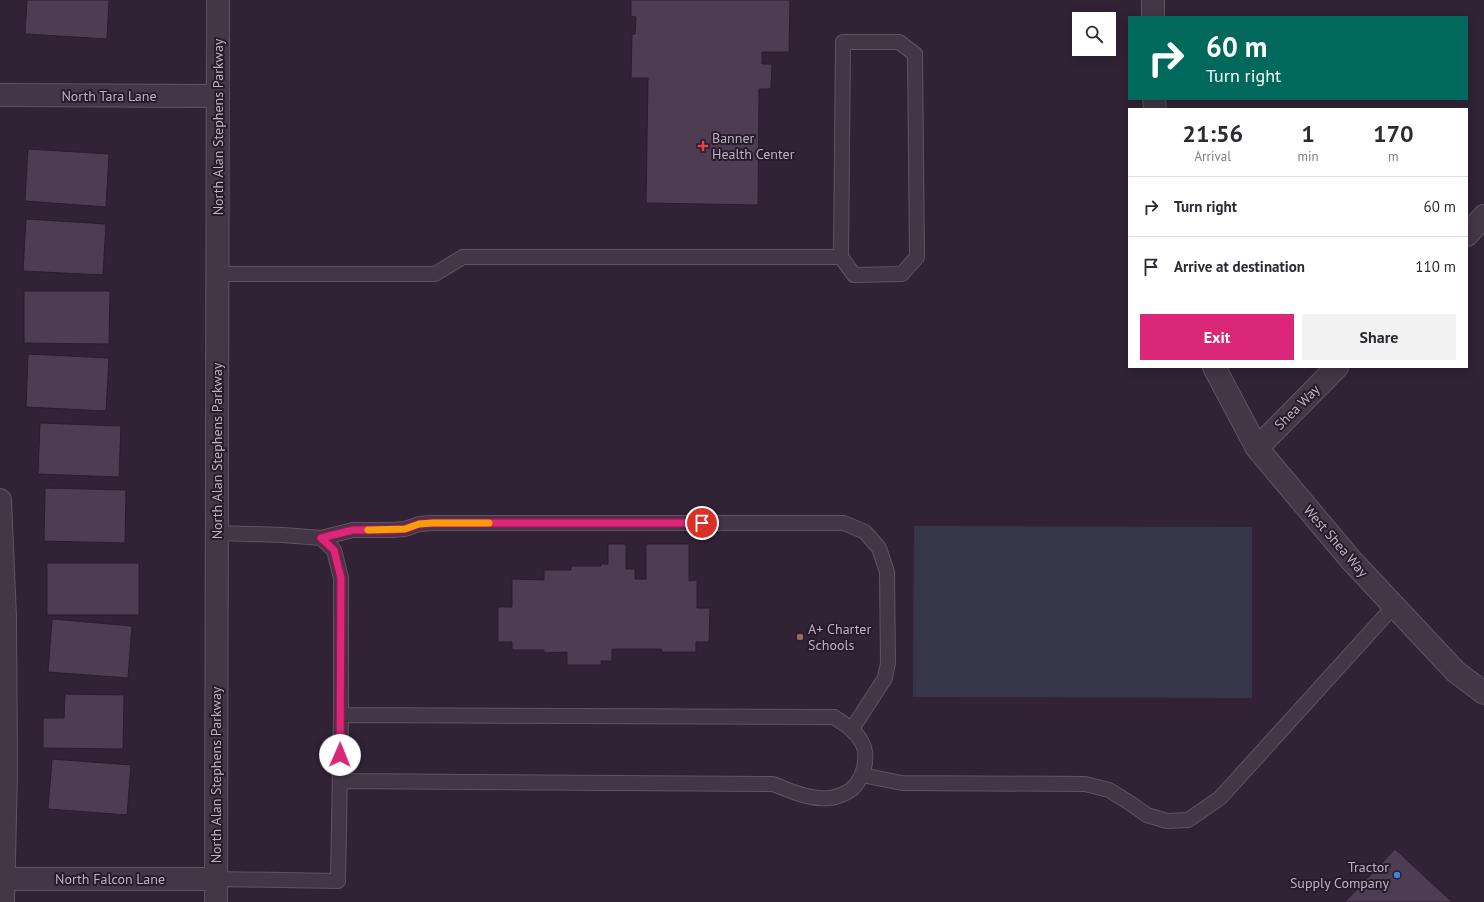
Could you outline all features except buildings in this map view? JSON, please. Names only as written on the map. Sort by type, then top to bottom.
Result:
[{"type":"street","name":"North Alan Stephens Parkway","points":[[216,902],[218,0]]},
{"type":"street","points":[[1153,0],[1153,16]]},
{"type":"street","name":"North Tara Lane","points":[[0,95],[218,96]]},
{"type":"street","points":[[1468,234],[1484,216]]},
{"type":"street","name":"West Shea Way","points":[[1215,368],[1257,448],[1351,560],[1456,672],[1484,693]]},
{"type":"street","name":"Shea Way","points":[[1257,448],[1336,368]]},
{"type":"street","points":[[0,500],[5,624],[6,772],[3,902]]},
{"type":"street","name":"North Falcon Lane","points":[[4,878],[216,879]]},
{"type":"lane","points":[[843,42],[899,42],[915,54],[917,257],[902,274],[854,275],[841,257],[843,42]]},
{"type":"lane","points":[[218,274],[435,274],[463,257],[841,257]]},
{"type":"lane","points":[[217,533],[321,538],[353,530],[405,529],[419,524],[433,523],[844,523],[865,532],[880,548],[887,572],[888,663],[884,678],[852,729]]},
{"type":"lane","points":[[216,879],[338,881],[341,715],[341,578],[334,550],[321,538]]},
{"type":"lane","points":[[862,775],[902,783],[1085,784],[1109,790],[1147,815],[1167,821],[1188,820],[1220,798],[1394,606]]},
{"type":"lane","points":[[340,781],[773,784],[809,798],[830,798],[851,789],[862,775],[866,756],[862,742],[852,729],[834,717],[341,715]]},
{"type":"shaded area","points":[[914,526],[1252,527],[1252,698],[913,697]]},
{"type":"slow traffic","points":[[368,530],[405,529],[419,524],[433,523],[489,523]]},
{"type":"place","name":"Banner Health Center","points":[[703,146]]},
{"type":"place","name":"A+ Charter Schools","points":[[800,637]]},
{"type":"place","name":"Tractor Supply Company","points":[[1397,875]]},
{"type":"route","points":[[340,755],[341,578],[334,550],[321,538],[353,530],[405,529],[419,524],[433,523],[702,523]]}]
